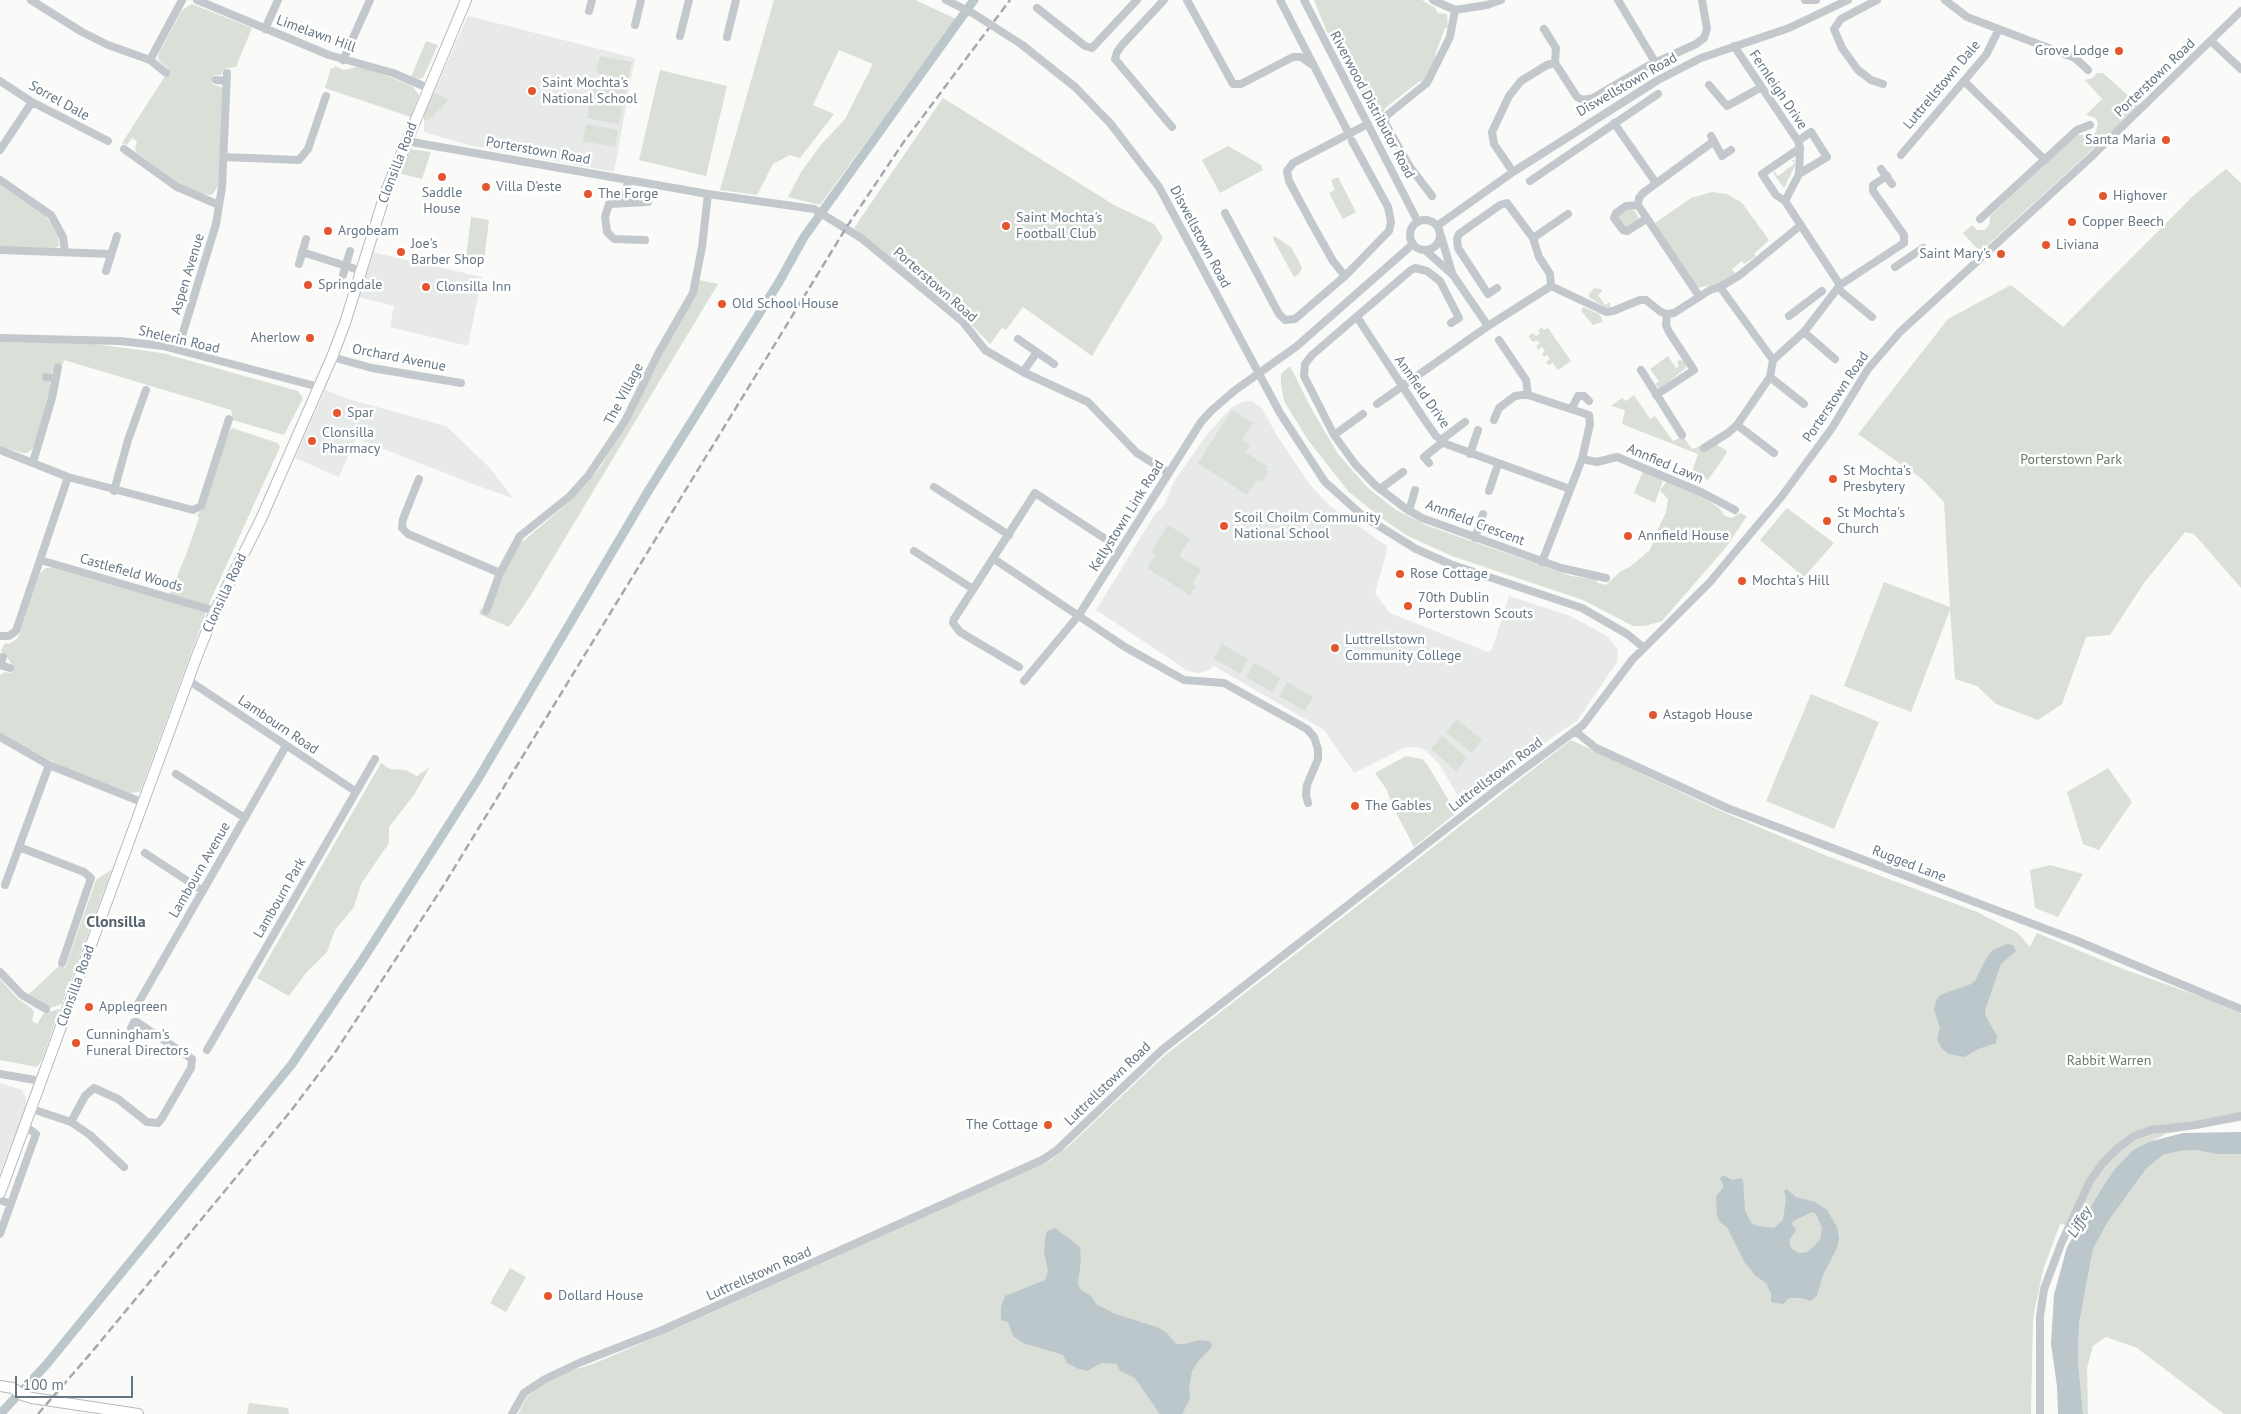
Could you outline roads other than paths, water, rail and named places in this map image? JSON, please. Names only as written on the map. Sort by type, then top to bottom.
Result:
[{"type":"main road","name":"Clonsilla Road","points":[[0,1193],[188,680],[215,611],[261,519],[332,357],[362,271],[386,191],[466,0]]},
{"type":"main road","points":[[0,1386],[13,1388],[25,1396],[138,1414]]},
{"type":"street","points":[[31,0],[89,36],[150,60],[166,73]]},
{"type":"street","points":[[150,60],[182,0]]},
{"type":"street","name":"Limelawn Hill","points":[[197,0],[343,60],[366,64],[428,88]]},
{"type":"street","points":[[265,29],[278,0]]},
{"type":"street","points":[[343,60],[370,0]]},
{"type":"street","points":[[590,11],[592,0]]},
{"type":"street","points":[[635,25],[641,0]]},
{"type":"street","points":[[680,36],[689,0]]},
{"type":"street","points":[[727,37],[736,0]]},
{"type":"street","name":"Diswellstown Road","points":[[946,0],[974,14],[1021,44],[1075,87],[1110,123],[1159,187],[1280,413],[1325,482],[1363,516],[1400,541],[1427,555],[1582,608],[1627,634],[1643,647]]},
{"type":"street","points":[[1164,0],[1122,45],[1115,59],[1172,126]]},
{"type":"street","points":[[1187,0],[1233,84],[1241,84],[1293,57],[1304,58],[1312,64]]},
{"type":"street","points":[[1225,213],[1279,314],[1285,320],[1290,321],[1299,317],[1387,235],[1391,222],[1388,207],[1280,0]]},
{"type":"street","name":"Riverwood Distributor Road","points":[[1304,0],[1418,222]]},
{"type":"street","points":[[1433,0],[1455,10],[1486,5],[1500,0]]},
{"type":"street","points":[[1618,0],[1655,62]]},
{"type":"street","points":[[1544,29],[1556,48],[1555,63],[1577,97],[1587,100],[1655,62],[1696,44],[1706,35],[1707,28],[1702,0]]},
{"type":"street","points":[[1805,0],[1816,0]]},
{"type":"street","name":"Diswellstown Road","points":[[1437,226],[1513,172],[1650,84],[1680,68],[1734,46],[1788,28],[1848,0]]},
{"type":"street","points":[[1877,0],[1841,19],[1834,29],[1842,48],[1858,70],[1871,80],[1883,84]]},
{"type":"street","points":[[1945,0],[1967,17],[2075,58],[2088,70]]},
{"type":"street","points":[[1037,8],[1085,46],[1092,48],[1135,1]]},
{"type":"street","points":[[1432,196],[1410,167],[1385,123],[1386,116],[1427,83],[1450,37],[1455,10]]},
{"type":"street","name":"Porterstown Road","points":[[1643,647],[1710,582],[1782,496],[1832,428],[1868,369],[1900,332],[2091,157],[2241,12]]},
{"type":"street","name":"Luttrellstown Dale","points":[[1901,155],[1908,144],[1965,82],[1990,48],[1999,29]]},
{"type":"street","points":[[2211,41],[2241,69]]},
{"type":"street","name":"Fernleigh Drive","points":[[1734,46],[1760,88],[1799,144],[1799,174],[1791,186],[1786,201]]},
{"type":"street","points":[[1513,172],[1494,144],[1492,129],[1510,94],[1521,81],[1547,65],[1555,63]]},
{"type":"street","name":"Aspen Avenue","points":[[178,349],[212,240],[219,205],[224,157],[227,77],[216,80]]},
{"type":"street","name":"Sorrel Dale","points":[[0,81],[32,102],[108,141]]},
{"type":"street","points":[[1965,82],[2045,160]]},
{"type":"street","points":[[1709,85],[1727,106],[1760,88]]},
{"type":"street","points":[[1530,180],[1658,94]]},
{"type":"street","points":[[224,157],[299,160],[308,149],[326,96]]},
{"type":"street","points":[[0,150],[32,102]]},
{"type":"street","points":[[1614,123],[1656,184]]},
{"type":"street","points":[[1345,276],[1329,253],[1287,174],[1288,168],[1293,163],[1350,137],[1368,124]]},
{"type":"street","points":[[1980,219],[2077,130],[2090,126]]},
{"type":"street","points":[[1799,144],[1811,132],[1827,157],[1799,174]]},
{"type":"street","points":[[1699,296],[1638,205],[1641,195],[1712,138],[1722,156],[1731,150]]},
{"type":"street","name":"Porterstown Road","points":[[406,141],[708,194],[814,209],[861,238],[963,322],[985,350],[1023,372],[1088,402],[1137,453],[1169,473]]},
{"type":"street","name":"Fernleigh Drive","points":[[1799,144],[1762,174],[1776,194],[1786,201],[1839,287],[1872,318]]},
{"type":"street","points":[[124,149],[177,187],[219,205]]},
{"type":"street","points":[[1881,169],[1892,184]]},
{"type":"street","points":[[1704,448],[1737,425],[1770,377],[1773,360],[1804,332],[1839,287],[1904,243],[1905,238],[1873,191],[1873,185],[1887,176]]},
{"type":"street","points":[[0,180],[51,215],[63,237],[65,252]]},
{"type":"street","points":[[625,202],[628,180]]},
{"type":"street","name":"The Village","points":[[486,610],[500,573],[520,536],[570,496],[588,476],[625,421],[659,352],[692,293],[702,247],[708,194]]},
{"type":"street","points":[[645,240],[614,239],[607,232],[605,217],[609,204],[648,202]]},
{"type":"street","points":[[1497,288],[1488,294],[1458,248],[1457,240],[1459,234],[1500,205],[1507,203],[1533,238],[1539,257],[1550,274],[1551,286]]},
{"type":"street","points":[[1638,205],[1626,206],[1616,213],[1614,218],[1623,230],[1627,231],[1646,219]]},
{"type":"street","points":[[1533,238],[1568,214]]},
{"type":"street","points":[[1453,275],[1437,226],[1428,220],[1418,222],[1411,229],[1410,239],[1413,244],[1425,250],[1453,275],[1488,326]]},
{"type":"street","points":[[1551,286],[1603,311],[1613,311],[1632,302],[1646,300],[1667,314],[1674,313],[1699,296],[1720,287],[1740,274],[1801,224]]},
{"type":"street","points":[[1425,250],[1434,248],[1440,235]]},
{"type":"street","points":[[106,271],[117,236]]},
{"type":"street","points":[[299,264],[306,239]]},
{"type":"street","points":[[1260,374],[1297,346],[1413,244]]},
{"type":"street","points":[[1900,247],[1907,259]]},
{"type":"street","points":[[1895,267],[1922,248]]},
{"type":"street","points":[[0,250],[111,254]]},
{"type":"street","points":[[343,275],[350,251]]},
{"type":"street","points":[[302,252],[362,271]]},
{"type":"street","points":[[1357,316],[1410,270],[1419,268],[1427,270],[1440,281],[1459,318],[1452,323]]},
{"type":"street","points":[[1377,404],[1488,326],[1551,286]]},
{"type":"street","points":[[1720,287],[1773,360]]},
{"type":"street","points":[[1789,316],[1822,292]]},
{"type":"street","points":[[1813,298],[1822,310]]},
{"type":"street","points":[[1656,395],[1694,370],[1669,332],[1666,325],[1667,314]]},
{"type":"street","name":"Annfield Drive","points":[[1357,316],[1402,387],[1442,441],[1470,454],[1570,489]]},
{"type":"street","name":"Annfield Crescent","points":[[1357,316],[1312,355],[1304,367],[1306,382],[1334,435],[1355,464],[1380,489],[1409,511],[1435,523],[1542,562],[1606,578]]},
{"type":"street","points":[[1804,332],[1835,359]]},
{"type":"street","name":"Shelerin Road","points":[[0,338],[120,341],[178,349],[319,387]]},
{"type":"street","points":[[1018,339],[1054,364]]},
{"type":"street","points":[[1499,340],[1526,380],[1528,395]]},
{"type":"street","points":[[1023,372],[1036,352]]},
{"type":"street","name":"Orchard Avenue","points":[[332,357],[372,368],[461,383]]},
{"type":"street","points":[[33,462],[58,367]]},
{"type":"street","points":[[1641,370],[1682,435]]},
{"type":"street","name":"Kellystown Link Road","points":[[1024,681],[1079,615],[1201,422],[1234,391],[1260,374]]},
{"type":"street","points":[[46,377],[56,379]]},
{"type":"street","points":[[1770,377],[1804,404]]},
{"type":"street","points":[[114,491],[128,440],[146,390]]},
{"type":"street","points":[[1494,420],[1499,408],[1515,396],[1528,395],[1589,415],[1590,424],[1582,458],[1542,562]]},
{"type":"street","points":[[1572,408],[1578,396],[1584,396],[1589,401]]},
{"type":"street","points":[[1334,435],[1363,414]]},
{"type":"street","points":[[0,450],[68,478],[190,510],[199,508],[229,419]]},
{"type":"street","points":[[1429,463],[1424,457],[1465,422]]},
{"type":"street","points":[[1737,425],[1774,453]]},
{"type":"street","points":[[1470,454],[1478,430]]},
{"type":"street","name":"Annfied Lawn","points":[[1582,458],[1597,462],[1617,457],[1701,492],[1735,510]]},
{"type":"street","points":[[1489,491],[1498,464]]},
{"type":"street","points":[[1380,489],[1403,472]]},
{"type":"street","points":[[0,636],[6,637],[16,631],[68,478]]},
{"type":"street","points":[[419,479],[403,519],[402,528],[408,534],[500,573]]},
{"type":"street","points":[[934,487],[1009,536]]},
{"type":"street","points":[[1409,511],[1415,490]]},
{"type":"street","points":[[1019,667],[955,628],[954,619],[994,560],[1035,493],[1104,538]]},
{"type":"street","points":[[1475,538],[1483,514]]},
{"type":"street","points":[[914,551],[973,589]]},
{"type":"street","name":"Castlefield Woods","points":[[40,560],[215,611]]},
{"type":"street","points":[[994,560],[1126,647],[1184,680],[1224,683],[1307,729],[1314,737],[1318,749],[1316,764],[1307,785],[1306,795],[1308,803]]},
{"type":"street","name":"Luttrellstown Road","points":[[512,1414],[524,1394],[545,1379],[858,1244],[1042,1160],[1055,1151],[1163,1048],[1501,786],[1575,731],[1593,712],[1643,647]]},
{"type":"street","points":[[2,661],[10,668]]},
{"type":"street","name":"Lambourn Road","points":[[188,680],[355,791]]},
{"type":"street","name":"Rugged Lane","points":[[1575,731],[1596,748],[1719,805],[2075,940],[2241,1009]]},
{"type":"street","points":[[0,737],[49,765],[144,803]]},
{"type":"street","name":"Lambourn Avenue","points":[[136,1007],[286,746]]},
{"type":"street","name":"Lambourn Park","points":[[207,1050],[375,758]]},
{"type":"street","points":[[5,885],[49,765]]},
{"type":"street","points":[[176,774],[245,818]]},
{"type":"street","points":[[19,847],[84,872],[91,878],[62,962]]},
{"type":"street","points":[[145,853],[203,891]]},
{"type":"street","points":[[0,972],[22,995],[46,1009]]},
{"type":"street","points":[[71,1122],[85,1096],[94,1088],[118,1100],[147,1122],[158,1123],[162,1118],[191,1068],[192,1059],[137,1022],[134,1022],[131,1028]]},
{"type":"street","points":[[0,1074],[41,1081]]},
{"type":"street","points":[[32,1109],[71,1122],[90,1135],[124,1167]]},
{"type":"street","points":[[2040,1414],[2040,1317],[2044,1289],[2061,1244],[2090,1181],[2102,1164],[2118,1148],[2134,1136],[2151,1130],[2196,1125],[2241,1116]]},
{"type":"street","points":[[0,1234],[36,1134],[25,1126]]},
{"type":"street","points":[[0,1200],[11,1204]]},
{"type":"waterway","points":[[0,1414],[46,1365],[292,1064],[363,959],[478,779],[647,493],[779,282],[804,237],[974,0]]},
{"type":"railway","points":[[38,1414],[91,1353],[290,1112],[334,1054],[442,888],[846,228],[903,143],[1010,0]]},
{"type":"place","name":"Grove Lodge","points":[[2119,51]]},
{"type":"place","name":"Saint Mochta's National School","points":[[532,91]]},
{"type":"place","name":"Santa Maria","points":[[2166,140]]},
{"type":"place","name":"Saddle House","points":[[442,177]]},
{"type":"place","name":"Villa D'este","points":[[486,187]]},
{"type":"place","name":"The Forge","points":[[588,194]]},
{"type":"place","name":"Highover","points":[[2103,196]]},
{"type":"place","name":"Copper Beech","points":[[2072,222]]},
{"type":"place","name":"Saint Mochta's Football Club","points":[[1006,226]]},
{"type":"place","name":"Argobeam","points":[[328,231]]},
{"type":"place","name":"Liviana","points":[[2046,245]]},
{"type":"place","name":"Joe's Barber Shop","points":[[401,252]]},
{"type":"place","name":"Saint Mary's","points":[[2001,254]]},
{"type":"place","name":"Springdale","points":[[308,285]]},
{"type":"place","name":"Clonsilla Inn","points":[[426,287]]},
{"type":"place","name":"Old School House","points":[[722,304]]},
{"type":"place","name":"Aherlow","points":[[310,338]]},
{"type":"place","name":"Spar","points":[[337,413]]},
{"type":"place","name":"Clonsilla Pharmacy","points":[[312,441]]},
{"type":"place","name":"St Mochta's Presbytery","points":[[1833,479]]},
{"type":"place","name":"St Mochta's Church","points":[[1827,521]]},
{"type":"place","name":"Scoil Choilm Community National School","points":[[1224,526]]},
{"type":"place","name":"Annfield House","points":[[1628,536]]},
{"type":"place","name":"Rose Cottage","points":[[1400,574]]},
{"type":"place","name":"Mochta's Hill","points":[[1742,581]]},
{"type":"place","name":"70th Dublin Porterstown Scouts","points":[[1408,606]]},
{"type":"place","name":"Luttrellstown Community College","points":[[1335,648]]},
{"type":"place","name":"Astagob House","points":[[1653,715]]},
{"type":"place","name":"The Gables","points":[[1355,806]]},
{"type":"place","name":"Applegreen","points":[[89,1007]]},
{"type":"place","name":"Cunningham's Funeral Directors","points":[[76,1043]]},
{"type":"place","name":"The Cottage","points":[[1048,1125]]},
{"type":"place","name":"Dollard House","points":[[548,1296]]},
{"type":"district","name":"Clonsilla","points":[[116,922]]},
{"type":"park label","name":"Porterstown Park","points":[[2071,460]]},
{"type":"park label","name":"Rabbit Warren","points":[[2109,1061]]},
{"type":"water label","name":"Liffey","points":[[2080,1222]]}]
